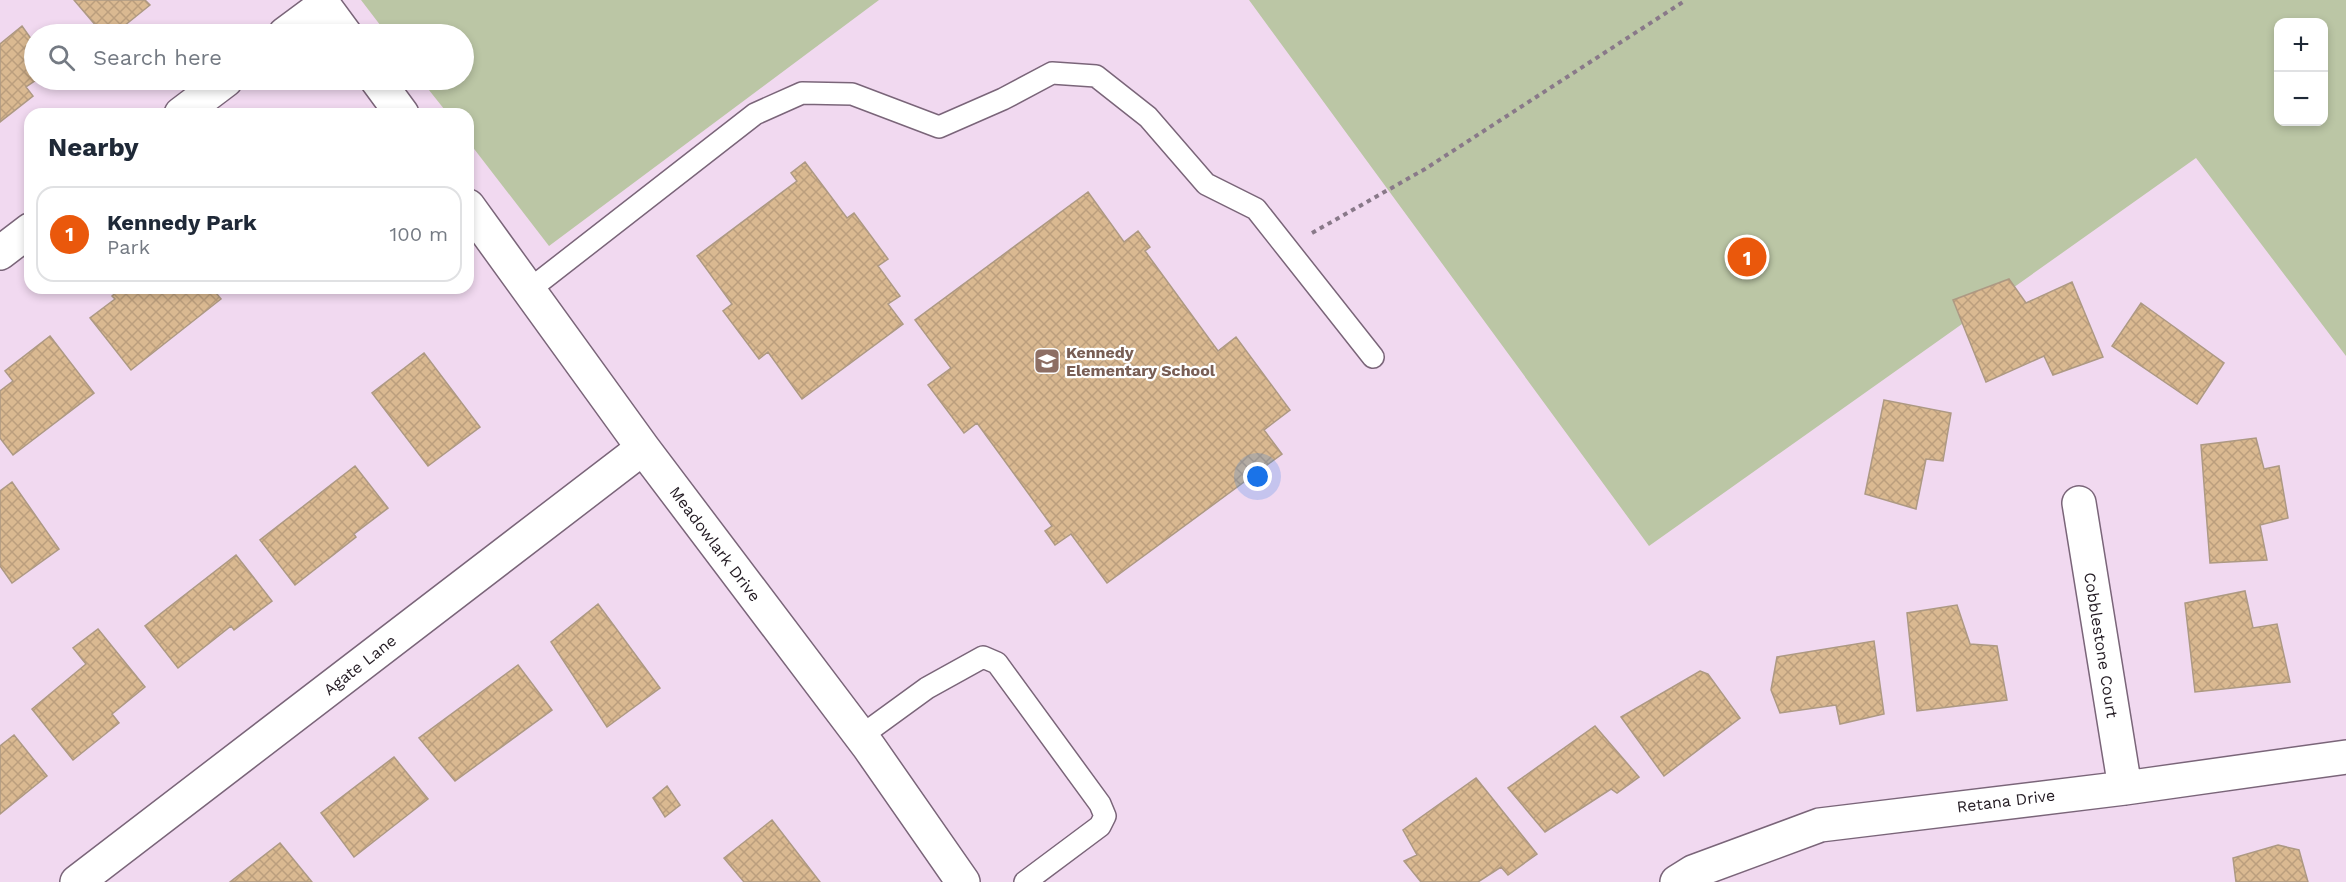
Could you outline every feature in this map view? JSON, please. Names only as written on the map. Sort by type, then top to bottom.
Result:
[{"type":"street","points":[[297,24],[322,2],[338,24]]},
{"type":"street","points":[[189,108],[213,90]]},
{"type":"street","points":[[384,90],[398,108]]},
{"type":"street","name":"Meadowlark Drive","points":[[474,214],[643,448],[861,736],[963,882]]},
{"type":"street","points":[[0,253],[24,235]]},
{"type":"street","name":"Agate Lane","points":[[77,882],[643,448]]},
{"type":"street","name":"Cobblestone Court","points":[[2079,503],[2124,788]]},
{"type":"street","name":"Retana Drive","points":[[1677,882],[1693,872],[1820,825],[2124,788],[2346,757]]},
{"type":"lane","points":[[529,290],[755,114],[802,93],[852,94],[939,127],[1003,99],[1052,73],[1095,76],[1148,117],[1206,184],[1256,209],[1373,357]]},
{"type":"lane","points":[[861,736],[927,688],[983,657],[997,663],[1100,804],[1105,816],[1100,825],[1025,882]]},
{"type":"path","points":[[1287,248],[1425,169],[1686,0]]},
{"type":"green space","points":[[361,0],[879,0],[549,246],[474,149],[474,108],[443,108],[429,90],[474,90],[474,24],[379,24]]},
{"type":"green space","points":[[1249,0],[2346,0],[2346,356],[2196,158],[1649,546]]},
{"type":"building","points":[[74,0],[145,0],[150,5],[126,24],[94,24]]},
{"type":"building","points":[[22,26],[24,29],[24,90],[28,90],[33,96],[0,122],[0,44]]},
{"type":"building","points":[[805,162],[847,218],[854,213],[888,259],[878,266],[900,296],[888,304],[903,324],[802,399],[768,352],[759,359],[723,311],[732,304],[697,256],[797,181],[791,173]]},
{"type":"building","points":[[1088,192],[1124,242],[1138,231],[1150,247],[1145,251],[1218,351],[1236,337],[1290,410],[1264,430],[1282,454],[1107,583],[1071,534],[1055,545],[1045,531],[1052,526],[977,423],[964,433],[928,385],[951,368],[915,320]]},
{"type":"building","points":[[2009,279],[2026,303],[2072,282],[2103,357],[2053,375],[2044,356],[1986,382],[1953,300]]},
{"type":"building","points":[[114,294],[217,294],[221,299],[131,370],[90,318],[115,299],[112,296]]},
{"type":"building","points":[[2141,303],[2224,363],[2197,404],[2112,346]]},
{"type":"building","points":[[50,336],[94,393],[13,455],[0,438],[0,391],[13,381],[5,371]]},
{"type":"building","points":[[424,353],[480,427],[428,466],[372,393]]},
{"type":"building","points":[[1884,400],[1951,413],[1943,461],[1926,459],[1916,509],[1865,494]]},
{"type":"building","points":[[2256,438],[2264,469],[2279,466],[2288,518],[2260,525],[2267,560],[2210,563],[2201,445]]},
{"type":"building","points":[[355,466],[388,508],[354,534],[356,537],[295,585],[260,540]]},
{"type":"building","points":[[12,482],[59,549],[12,583],[0,566],[0,491]]},
{"type":"building","points":[[236,555],[272,601],[234,630],[231,626],[178,668],[145,626]]},
{"type":"building","points":[[2245,591],[2253,628],[2277,624],[2290,682],[2195,692],[2185,603]]},
{"type":"building","points":[[598,604],[660,688],[607,727],[551,642]]},
{"type":"building","points":[[1957,605],[1970,644],[1997,646],[2007,700],[1917,711],[1907,613]]},
{"type":"building","points":[[98,629],[145,687],[112,714],[119,723],[73,760],[32,709],[86,664],[73,648]]},
{"type":"building","points":[[1874,641],[1884,714],[1840,724],[1836,705],[1780,713],[1771,690],[1777,657]]},
{"type":"building","points":[[518,665],[552,710],[455,781],[419,738]]},
{"type":"building","points":[[1700,671],[1708,674],[1740,718],[1664,776],[1621,717]]},
{"type":"building","points":[[1595,726],[1639,777],[1617,793],[1611,789],[1545,832],[1508,788]]},
{"type":"building","points":[[14,735],[47,776],[0,814],[0,746]]},
{"type":"building","points":[[394,757],[428,799],[354,857],[321,813]]},
{"type":"building","points":[[1476,778],[1537,854],[1508,875],[1501,867],[1478,882],[1421,882],[1404,861],[1417,855],[1403,830]]},
{"type":"building","points":[[667,786],[680,805],[665,817],[653,798]]},
{"type":"building","points":[[772,820],[820,882],[744,882],[724,858]]},
{"type":"building","points":[[280,843],[312,882],[230,882]]},
{"type":"building","points":[[2278,845],[2299,850],[2308,882],[2236,882],[2233,858]]},
{"type":"place","name":"Kennedy Park","points":[[1747,257]]},
{"type":"place","name":"Kennedy Elementary School","points":[[1047,361]]}]
